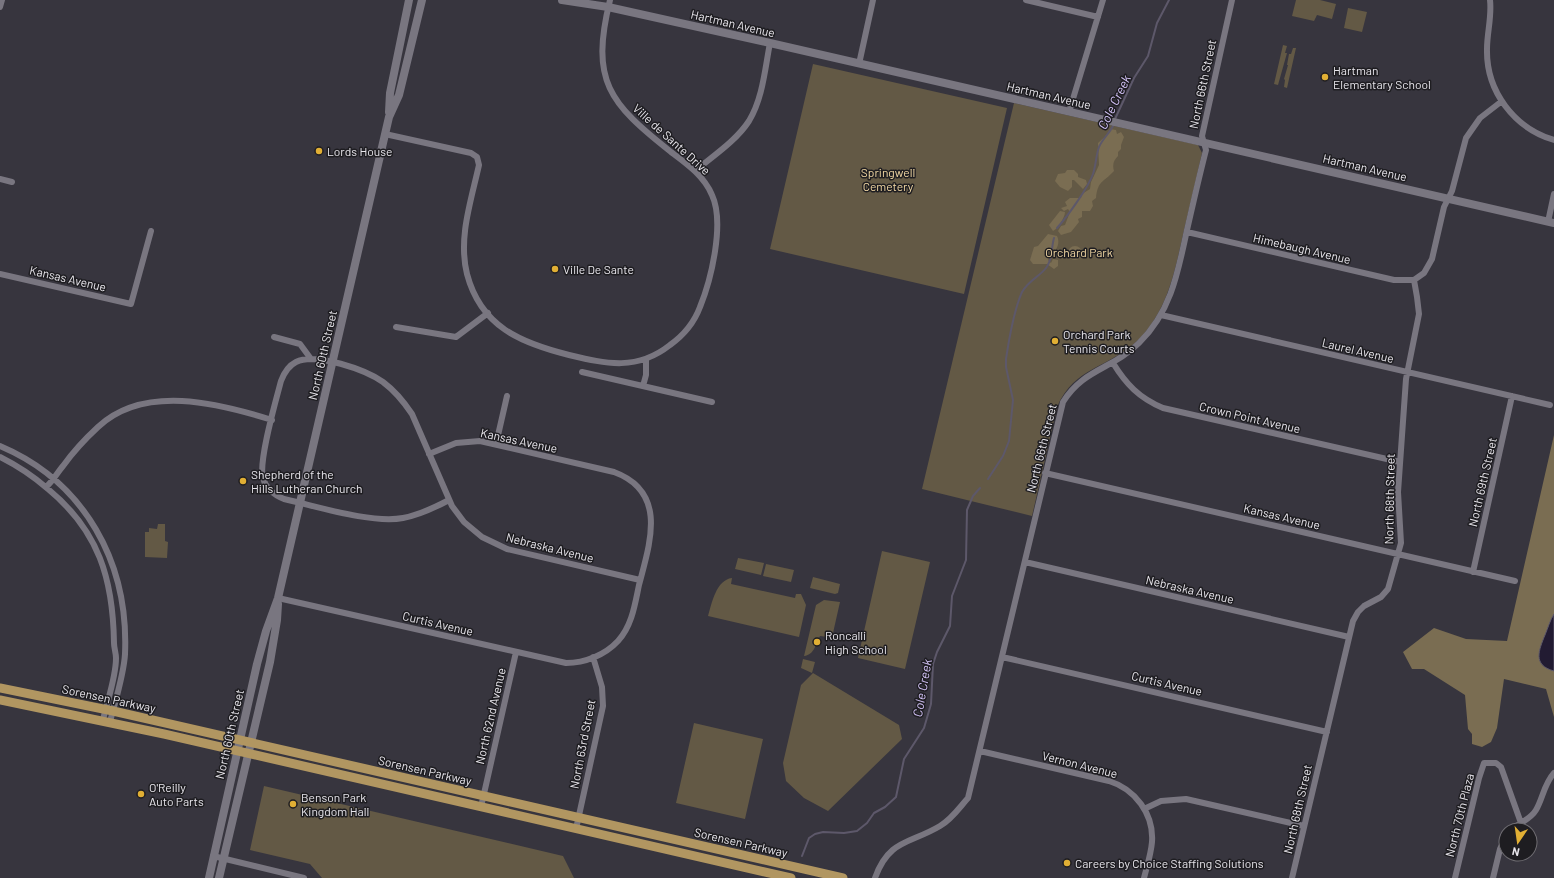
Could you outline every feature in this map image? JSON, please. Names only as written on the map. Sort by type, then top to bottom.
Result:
[{"type":"main road","name":"North 60th Street","points":[[389,117],[390,93],[409,0]]},
{"type":"main road","name":"North 60th Street","points":[[209,878],[237,751],[266,631],[278,598],[389,117],[399,94],[422,0]]},
{"type":"main road","name":"Hartman Avenue","points":[[562,0],[609,3]]},
{"type":"main road","name":"Hartman Avenue","points":[[587,0],[609,3],[858,64],[1551,222]]},
{"type":"main road","name":"North 60th Street","points":[[219,878],[252,743],[275,637],[278,598]]},
{"type":"main road","name":"Sorensen Parkway","points":[[0,688],[109,710],[844,878]]},
{"type":"main road","name":"Sorensen Parkway","points":[[0,700],[107,721],[775,876],[791,878]]},
{"type":"street","points":[[0,6],[2,0]]},
{"type":"street","points":[[858,64],[873,0]]},
{"type":"street","points":[[1026,0],[1098,16]]},
{"type":"street","points":[[1069,112],[1104,0]]},
{"type":"street","name":"North 66th Street","points":[[875,878],[882,862],[896,847],[939,827],[953,817],[968,798],[1060,410],[1069,391],[1084,377],[1113,362],[1140,342],[1168,303],[1176,280],[1206,150],[1202,136],[1232,0]]},
{"type":"street","points":[[1490,0],[1491,15],[1487,46],[1487,63],[1492,83],[1502,101],[1520,123],[1536,134],[1554,140]]},
{"type":"street","name":"Ville de Sante Drive","points":[[385,134],[471,153],[476,157],[479,166],[466,226],[464,259],[472,288],[488,313],[497,323],[515,337],[544,349],[607,363],[646,360],[665,349],[684,334],[697,314],[704,295],[718,236],[718,218],[713,196],[695,171],[634,122],[622,109],[613,95],[605,76],[602,53],[603,32],[609,3]]},
{"type":"street","points":[[695,171],[733,140],[749,121],[759,96],[770,43]]},
{"type":"street","points":[[1414,280],[1430,266],[1444,207],[1448,199],[1466,138],[1480,118],[1502,101]]},
{"type":"street","points":[[0,179],[12,182]]},
{"type":"street","points":[[1551,222],[1554,194]]},
{"type":"street","name":"Kansas Avenue","points":[[0,274],[131,304],[134,298],[151,231]]},
{"type":"street","name":"Himebaugh Avenue","points":[[1187,232],[1394,280],[1414,280]]},
{"type":"street","name":"North 68th Street","points":[[1292,878],[1353,621],[1358,612],[1364,606],[1380,597],[1388,589],[1398,554],[1401,538],[1398,501],[1407,372],[1419,314],[1418,296],[1414,280]]},
{"type":"street","points":[[396,327],[456,337],[488,313]]},
{"type":"street","name":"Laurel Avenue","points":[[1161,314],[1550,405]]},
{"type":"street","points":[[274,337],[300,344],[310,359]]},
{"type":"street","points":[[429,454],[412,414],[394,392],[367,373],[333,363],[310,359],[295,362],[287,369],[283,376],[262,463],[263,479],[272,493],[284,499],[368,518],[388,520],[419,514],[449,500]]},
{"type":"street","points":[[643,386],[646,375],[646,360]]},
{"type":"street","name":"Crown Point Avenue","points":[[1113,362],[1123,378],[1134,391],[1163,408],[1400,462]]},
{"type":"street","points":[[582,372],[712,402]]},
{"type":"street","points":[[496,444],[507,396]]},
{"type":"street","name":"North 69th Street","points":[[1473,572],[1512,396]]},
{"type":"street","points":[[46,487],[54,479],[62,466],[97,428],[117,414],[141,405],[165,401],[189,401],[272,420]]},
{"type":"street","name":"Kansas Avenue","points":[[429,454],[448,445],[480,441],[614,472],[630,480],[643,493],[649,506],[652,527],[640,580]]},
{"type":"street","points":[[0,446],[40,468],[54,479],[73,497],[86,514],[104,544],[118,585],[125,614],[125,654],[109,710]]},
{"type":"street","name":"Nebraska Avenue","points":[[429,454],[449,500],[458,514],[469,527],[496,545],[523,554],[640,580]]},
{"type":"street","points":[[0,457],[24,469],[46,487],[78,518],[94,543],[109,584],[114,613],[116,658],[107,721]]},
{"type":"street","name":"Kansas Avenue","points":[[1045,473],[1515,581]]},
{"type":"street","name":"Nebraska Avenue","points":[[1025,562],[1349,637]]},
{"type":"street","points":[[593,657],[611,648],[624,633],[632,617],[640,580]]},
{"type":"street","name":"Curtis Avenue","points":[[278,598],[566,662],[584,661],[593,657]]},
{"type":"street","name":"North 62nd Avenue","points":[[481,807],[516,652]]},
{"type":"street","name":"North 63rd Street","points":[[576,829],[603,706],[602,687],[593,657]]},
{"type":"street","name":"Curtis Avenue","points":[[1002,657],[1327,732]]},
{"type":"street","name":"Vernon Avenue","points":[[980,751],[1115,783],[1131,792],[1144,809],[1151,825],[1152,842],[1144,878]]},
{"type":"street","name":"North 70th Plaza","points":[[1455,878],[1480,772],[1484,763],[1496,763],[1501,767],[1521,822]]},
{"type":"street","points":[[1522,822],[1530,817],[1535,811],[1543,790],[1554,773]]},
{"type":"street","points":[[1144,809],[1161,801],[1186,799],[1304,826]]},
{"type":"street","points":[[213,856],[304,878]]},
{"type":"street","points":[[1493,878],[1498,857]]},
{"type":"street","points":[[775,876],[778,863]]},
{"type":"green space","points":[[1296,0],[1320,0],[1336,4],[1332,19],[1317,15],[1314,21],[1292,16]]},
{"type":"green space","points":[[1348,8],[1367,12],[1362,32],[1344,28]]},
{"type":"green space","points":[[1283,45],[1287,46],[1285,53],[1287,53],[1278,85],[1274,84]]},
{"type":"green space","points":[[1293,48],[1296,48],[1287,88],[1284,87],[1284,79],[1289,54],[1291,54]]},
{"type":"green space","name":"Springwell Cemetery","points":[[813,64],[1007,108],[964,294],[770,249]]},
{"type":"green space","name":"Orchard Park","points":[[1014,103],[1198,145],[1202,153],[1177,260],[1169,289],[1163,303],[1148,329],[1137,341],[1126,350],[1082,375],[1064,394],[1057,407],[1032,516],[922,489]]},
{"type":"green space","points":[[1110,129],[1116,130],[1117,134],[1121,132],[1124,137],[1121,149],[1118,152],[1118,156],[1114,162],[1114,171],[1098,188],[1096,198],[1092,201],[1093,206],[1090,211],[1082,211],[1082,217],[1078,219],[1079,222],[1071,232],[1061,235],[1058,231],[1061,226],[1065,225],[1070,212],[1068,209],[1064,211],[1061,208],[1067,206],[1065,202],[1070,198],[1081,198],[1082,194],[1090,189],[1091,182],[1099,165],[1098,143],[1109,133]]},
{"type":"green space","points":[[1067,170],[1074,170],[1078,174],[1078,177],[1086,180],[1087,184],[1083,189],[1074,180],[1072,180],[1072,187],[1068,191],[1060,187],[1055,181],[1058,174],[1065,173]]},
{"type":"green space","points":[[1060,211],[1065,212],[1064,217],[1053,231],[1049,225]]},
{"type":"green space","points":[[1048,234],[1057,236],[1058,240],[1056,250],[1048,260],[1051,263],[1053,259],[1058,260],[1058,266],[1054,269],[1047,264],[1033,264],[1030,260],[1034,247],[1038,246]]},
{"type":"green space","points":[[1072,246],[1078,246],[1082,250],[1082,256],[1078,260],[1072,260],[1068,256],[1068,250]]},
{"type":"green space","points":[[1554,435],[1554,717],[1546,689],[1504,679],[1497,728],[1491,742],[1482,747],[1472,744],[1472,734],[1468,729],[1465,695],[1424,669],[1412,669],[1403,652],[1434,628],[1466,639],[1507,641]]},
{"type":"green space","points":[[158,524],[165,524],[165,541],[168,542],[167,558],[145,557],[145,532],[149,532],[149,528],[157,529]]},
{"type":"green space","points":[[882,551],[930,562],[905,669],[858,658]]},
{"type":"green space","points":[[738,558],[764,563],[761,575],[735,569]]},
{"type":"green space","points":[[766,564],[794,570],[791,582],[763,576]]},
{"type":"green space","points":[[813,577],[840,584],[838,593],[835,594],[810,588]]},
{"type":"green space","points":[[732,578],[731,584],[795,598],[796,594],[801,594],[806,605],[799,637],[708,616],[718,587],[722,583]]},
{"type":"green space","points":[[824,600],[840,602],[833,633],[828,637],[820,636],[813,651],[804,656],[816,605]]},
{"type":"green space","points":[[803,659],[815,662],[812,673],[801,668]]},
{"type":"green space","points":[[813,673],[899,725],[902,739],[828,811],[804,798],[786,781],[783,763],[801,685]]},
{"type":"green space","points":[[694,723],[763,739],[745,819],[676,803]]},
{"type":"green space","points":[[264,786],[563,856],[574,878],[322,878],[310,864],[250,850]]},
{"type":"shaded area","points":[[1554,614],[1554,671],[1542,665],[1539,651]]},
{"type":"waterway","name":"Cole Creek","points":[[1115,119],[1134,78],[1148,56],[1157,23],[1169,0]]},
{"type":"waterway","name":"Cole Creek","points":[[1057,228],[1087,187],[1093,174],[1099,147],[1114,124]]},
{"type":"waterway","name":"Cole Creek","points":[[988,479],[1003,456],[1009,441],[1013,400],[1006,367],[1006,359],[1010,334],[1017,307],[1022,292],[1048,265],[1054,238]]},
{"type":"waterway","name":"Cole Creek","points":[[802,856],[809,838],[815,834],[823,832],[844,833],[857,831],[867,823],[874,813],[885,807],[896,797],[904,759],[924,728],[931,704],[933,664],[937,652],[950,626],[952,596],[966,560],[967,510],[973,496],[980,488]]},
{"type":"place","name":"Hartman Elementary School","points":[[1325,77]]},
{"type":"place","name":"Lords House","points":[[319,151]]},
{"type":"place","name":"Ville De Sante","points":[[555,269]]},
{"type":"place","name":"Orchard Park Tennis Courts","points":[[1055,341]]},
{"type":"place","name":"Shepherd of the Hills Lutheran Church","points":[[243,481]]},
{"type":"place","name":"Roncalli High School","points":[[817,642]]},
{"type":"place","name":"O'Reilly Auto Parts","points":[[141,794]]},
{"type":"place","name":"Benson Park Kingdom Hall","points":[[293,804]]},
{"type":"place","name":"Careers by Choice Staffing Solutions","points":[[1067,863]]}]
